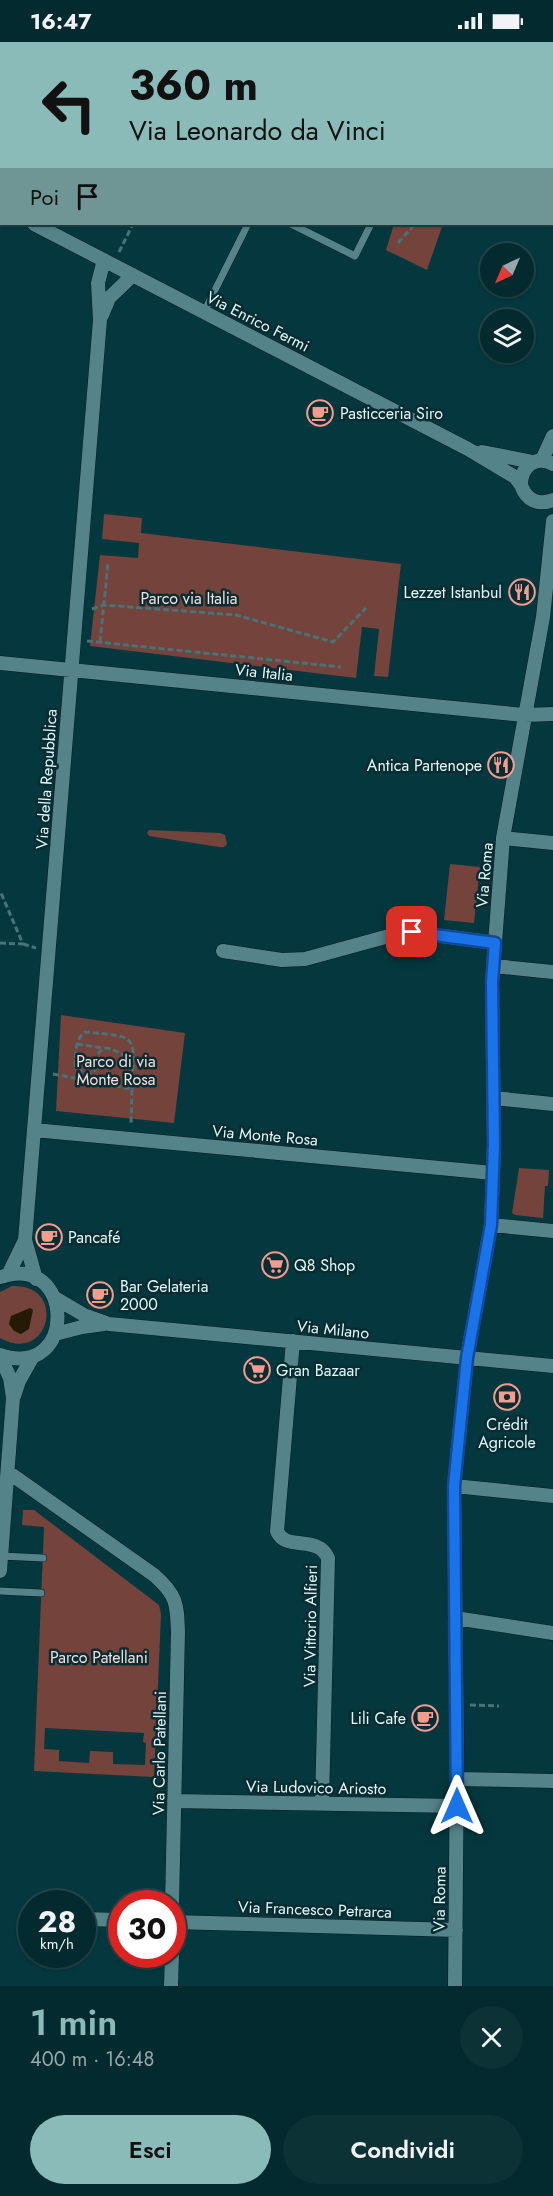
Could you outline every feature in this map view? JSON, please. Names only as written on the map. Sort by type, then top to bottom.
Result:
[{"type":"street","name":"Via Enrico Fermi","points":[[36,225],[468,449],[510,474],[521,485],[529,499],[537,502]]},
{"type":"street","name":"Via della Repubblica","points":[[36,1279],[25,1240],[100,320],[98,283],[109,262]]},
{"type":"street","name":"Via della Repubblica","points":[[100,320],[109,298],[133,275]]},
{"type":"street","points":[[521,485],[523,471],[542,462],[553,436]]},
{"type":"street","name":"Via Enrico Fermi","points":[[468,449],[503,458],[542,462]]},
{"type":"street","points":[[537,502],[544,503],[553,500]]},
{"type":"street","name":"Via Roma","points":[[455,1986],[457,1779],[454,1486],[467,1358],[491,1225],[494,1098],[492,982],[503,838],[524,715],[550,587],[553,522],[537,502]]},
{"type":"street","name":"Via Italia","points":[[0,663],[524,715],[553,714]]},
{"type":"street","points":[[503,838],[553,843]]},
{"type":"street","points":[[223,951],[282,960],[305,959],[400,933],[412,932],[495,943]]},
{"type":"street","points":[[494,966],[553,972]]},
{"type":"street","points":[[494,1098],[553,1104]]},
{"type":"street","name":"Via Monte Rosa","points":[[34,1130],[493,1173]]},
{"type":"street","points":[[491,1225],[553,1231]]},
{"type":"street","name":"Via della Repubblica","points":[[4,1276],[25,1240]]},
{"type":"street","points":[[4,1276],[18,1274],[36,1279]]},
{"type":"street","name":"Via Milano","points":[[36,1279],[44,1284],[55,1298],[84,1315],[109,1324]]},
{"type":"street","points":[[0,1356],[16,1359],[33,1356],[42,1351],[55,1334],[59,1316],[55,1298]]},
{"type":"street","name":"Via Milano","points":[[55,1334],[82,1327],[109,1324],[553,1366]]},
{"type":"street","name":"Via Vittorio Alfieri","points":[[293,1341],[278,1531],[279,1536],[286,1541],[320,1547],[328,1558],[322,1803]]},
{"type":"street","points":[[0,1356],[10,1378],[13,1398]]},
{"type":"street","points":[[0,1571],[8,1472],[5,1426],[19,1381],[33,1356]]},
{"type":"street","name":"Via Carlo Patellani","points":[[8,1472],[154,1575],[168,1587],[177,1605],[172,1890]]},
{"type":"street","points":[[454,1486],[553,1496]]},
{"type":"street","points":[[455,1618],[553,1633]]},
{"type":"street","points":[[457,1779],[553,1781]]},
{"type":"street","name":"Via Ludovico Ariosto","points":[[174,1800],[457,1806]]},
{"type":"street","name":"Via Francesco Petrarca","points":[[186,1922],[456,1930]]},
{"type":"street","points":[[171,1986],[172,1968]]},
{"type":"lane","points":[[204,312],[248,225]]},
{"type":"lane","points":[[293,225],[355,256],[370,225]]},
{"type":"lane","points":[[1,1556],[43,1558]]},
{"type":"lane","points":[[0,1591],[41,1593]]},
{"type":"path","points":[[109,262],[132,225]]},
{"type":"path","points":[[398,243],[414,225]]},
{"type":"path","points":[[100,642],[108,563]]},
{"type":"path","points":[[75,613],[104,605],[236,615],[333,642],[366,608]]},
{"type":"path","points":[[73,639],[341,667]]},
{"type":"path","points":[[0,943],[23,944],[2,893]]},
{"type":"path","points":[[105,1048],[99,1052],[95,1070],[92,1073],[82,1073],[75,1065],[79,1036],[85,1032],[121,1035],[134,1046],[130,1139]]},
{"type":"path","points":[[77,1044],[118,1051],[133,1058]]},
{"type":"path","points":[[39,1071],[132,1089]]},
{"type":"path","points":[[456,1705],[499,1706]]},
{"type":"green space","points":[[394,225],[443,225],[427,270],[386,250]]},
{"type":"green space","name":"Parco via Italia","points":[[104,514],[142,518],[141,533],[401,564],[388,677],[374,676],[379,629],[362,627],[356,678],[90,646],[100,555],[138,558],[139,543],[102,539]]},
{"type":"green space","points":[[149,830],[220,833],[225,835],[227,844],[219,847],[149,836],[147,833]]},
{"type":"green space","points":[[450,864],[480,867],[474,923],[444,920]]},
{"type":"green space","name":"Parco di via Monte Rosa","points":[[61,1015],[185,1033],[174,1123],[56,1111]]},
{"type":"green space","points":[[519,1168],[549,1170],[548,1186],[545,1186],[543,1218],[512,1213]]},
{"type":"green space","points":[[12,1286],[30,1289],[41,1297],[46,1309],[46,1321],[41,1333],[31,1341],[17,1344],[0,1338],[0,1292]]},
{"type":"green space","name":"Parco Patellani","points":[[23,1510],[34,1510],[159,1605],[161,1614],[154,1777],[34,1771],[44,1527],[22,1525]],"holes":[[[45,1728],[144,1733],[145,1765],[113,1764],[113,1752],[90,1751],[89,1763],[59,1761],[59,1750],[44,1749]]]},
{"type":"shaded area","points":[[30,1308],[33,1310],[29,1329],[21,1334],[14,1331],[9,1324],[11,1316]]},
{"type":"place","name":"Pasticceria Siro","points":[[320,413]]},
{"type":"place","name":"Lezzet Istanbul","points":[[522,592]]},
{"type":"place","name":"Antica Partenope","points":[[501,765]]},
{"type":"place","name":"Pancafé","points":[[49,1237]]},
{"type":"place","name":"Q8 Shop","points":[[275,1265]]},
{"type":"place","name":"Bar Gelateria 2000","points":[[100,1295]]},
{"type":"place","name":"Gran Bazaar","points":[[257,1370]]},
{"type":"place","name":"Crédit Agricole","points":[[507,1397]]},
{"type":"place","name":"Lili Cafe","points":[[425,1718]]},
{"type":"route","points":[[412,932],[495,943],[492,982],[494,1145],[491,1225],[467,1358],[454,1486],[457,1806]]}]
